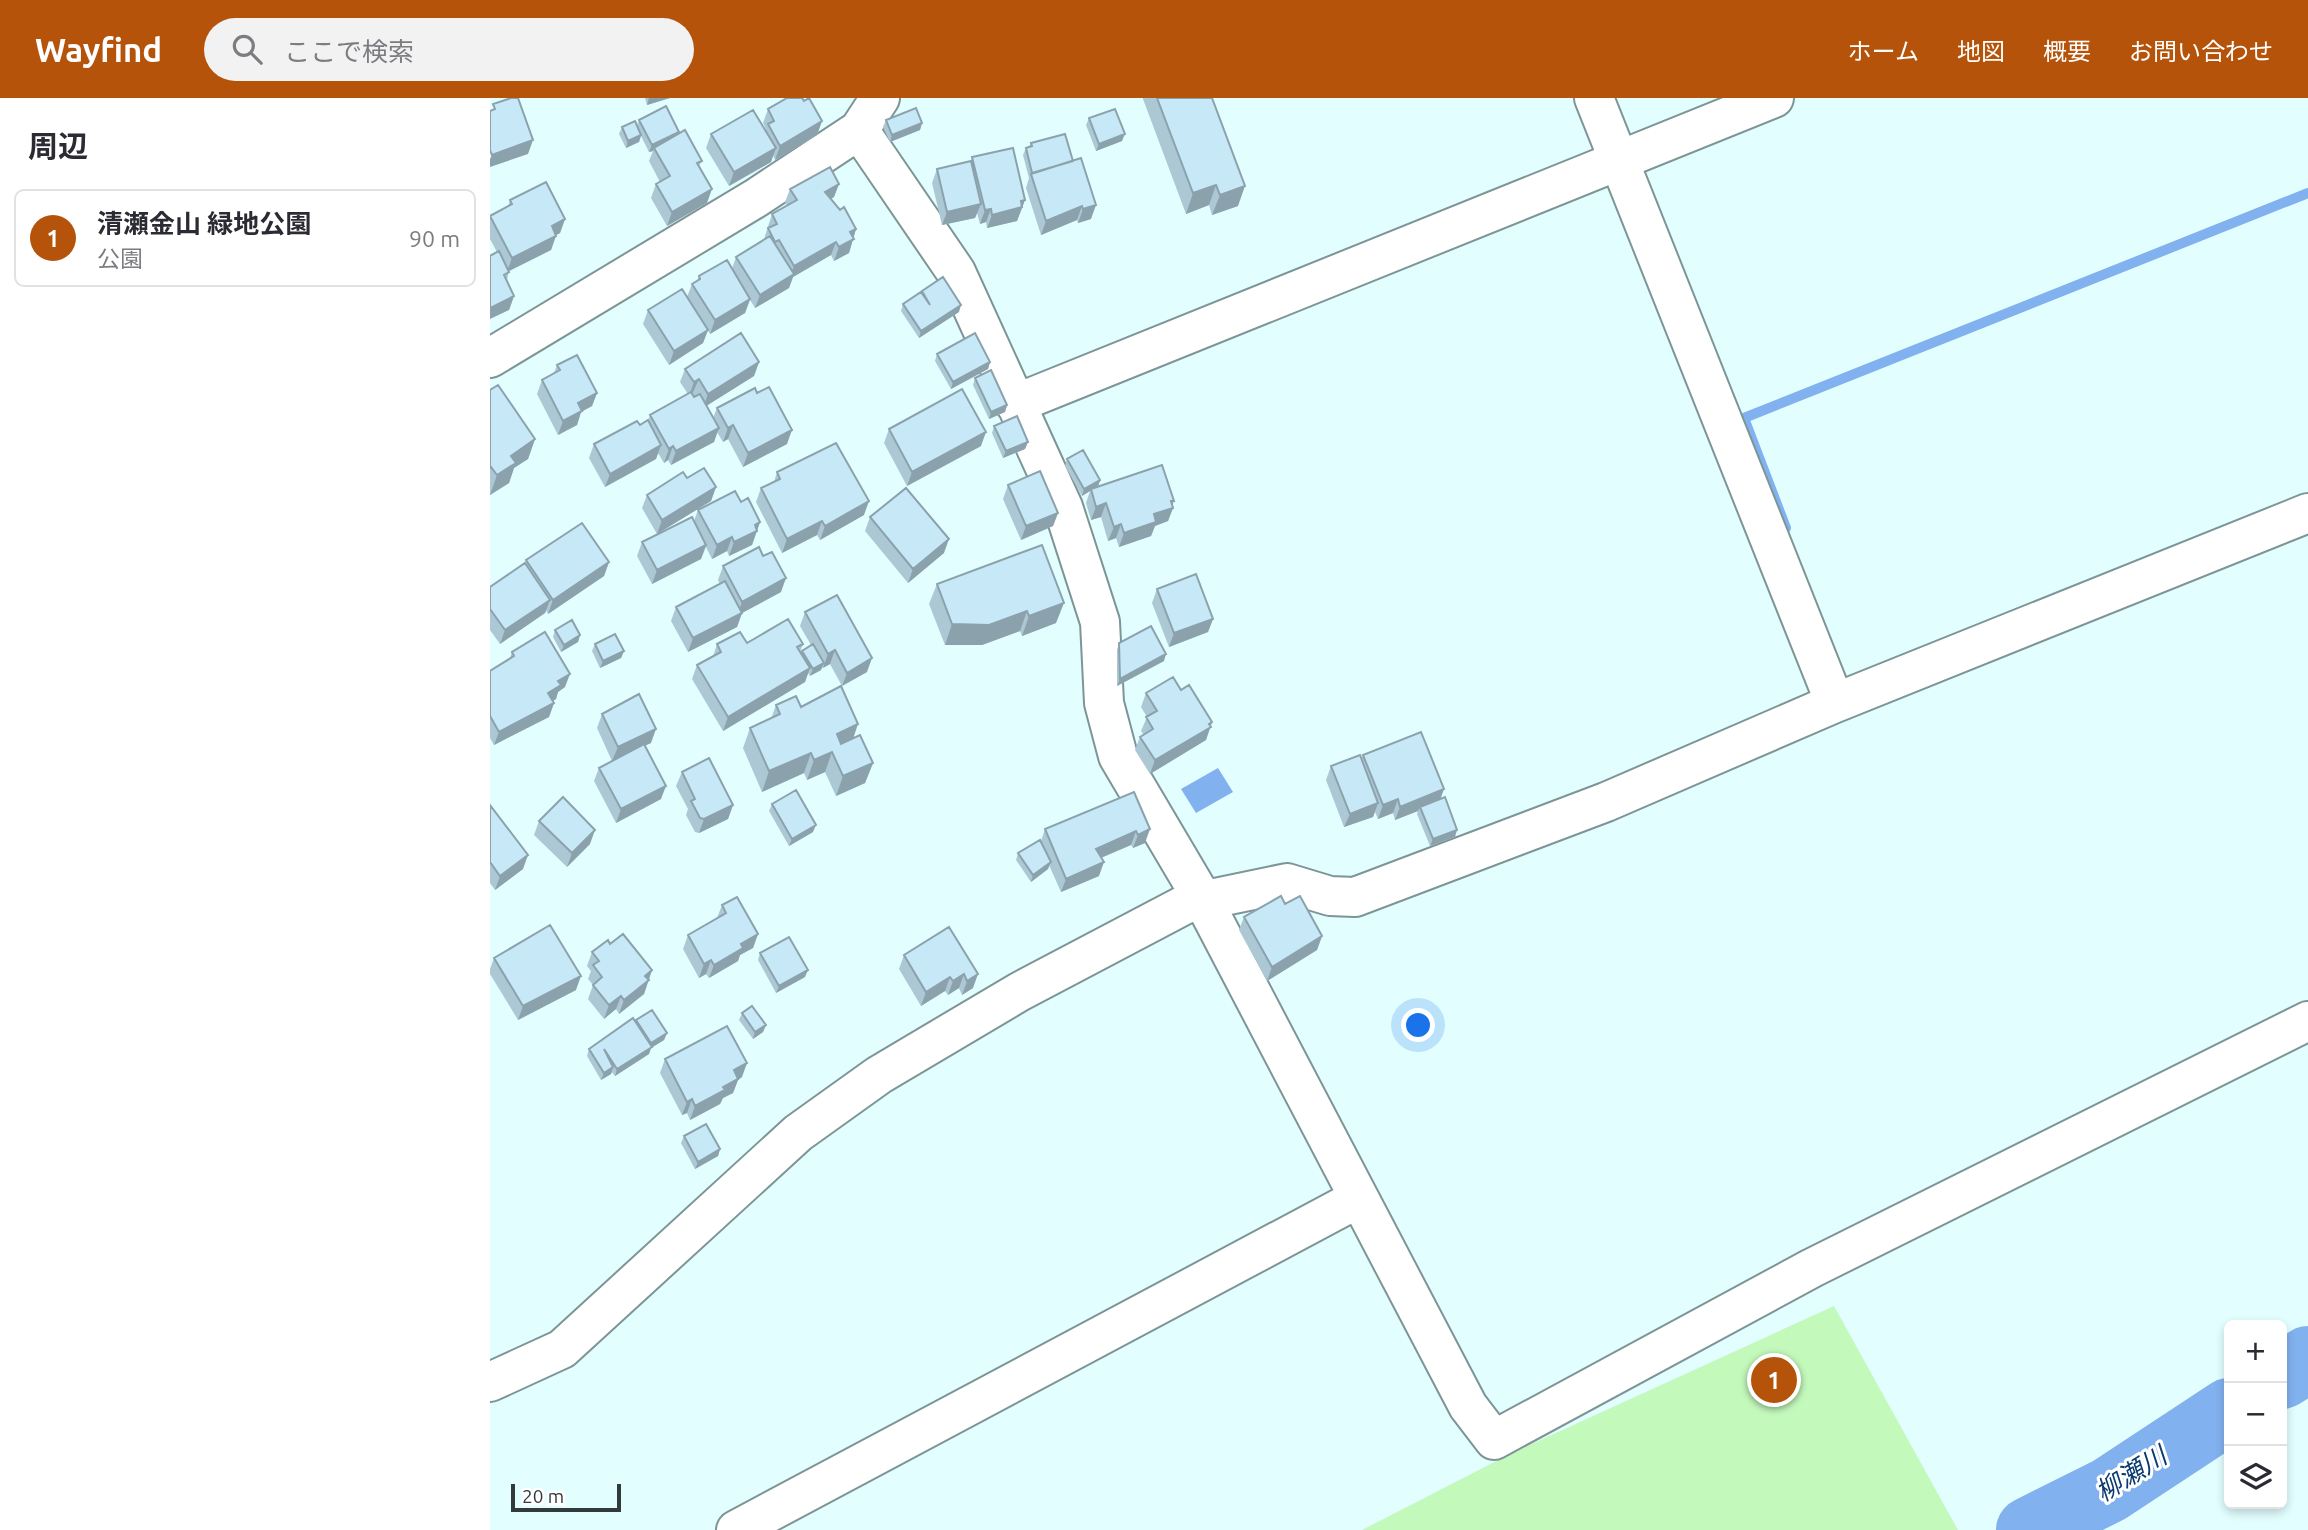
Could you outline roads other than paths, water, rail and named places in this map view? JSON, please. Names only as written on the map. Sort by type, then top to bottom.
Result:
[{"type":"street","points":[[490,358],[756,198],[859,130],[880,98]]},
{"type":"street","points":[[1594,98],[1835,703]]},
{"type":"street","points":[[1015,404],[1774,98]]},
{"type":"street","points":[[859,130],[956,272],[1063,507],[1100,622],[1104,703],[1118,756],[1203,900],[1468,1406],[1494,1440],[1812,1268],[2308,1021]]},
{"type":"street","points":[[490,1382],[562,1349],[798,1133],[879,1075],[1019,992],[1186,904],[1287,883],[1330,897],[1355,897],[1606,802],[1835,703],[2308,513]]},
{"type":"street","points":[[736,1530],[1359,1198]]},
{"type":"water","points":[[1218,768],[1233,792],[1196,813],[1181,789]]},
{"type":"waterway","points":[[1786,528],[1744,418],[2308,193]]},
{"type":"waterway","name":"柳瀬川","points":[[2287,1373],[2308,1359]]},
{"type":"waterway","name":"柳瀬川","points":[[2029,1530],[2109,1490],[2224,1414]]},
{"type":"place","name":"清瀬金山 緑地公園","points":[[1774,1380]]}]
